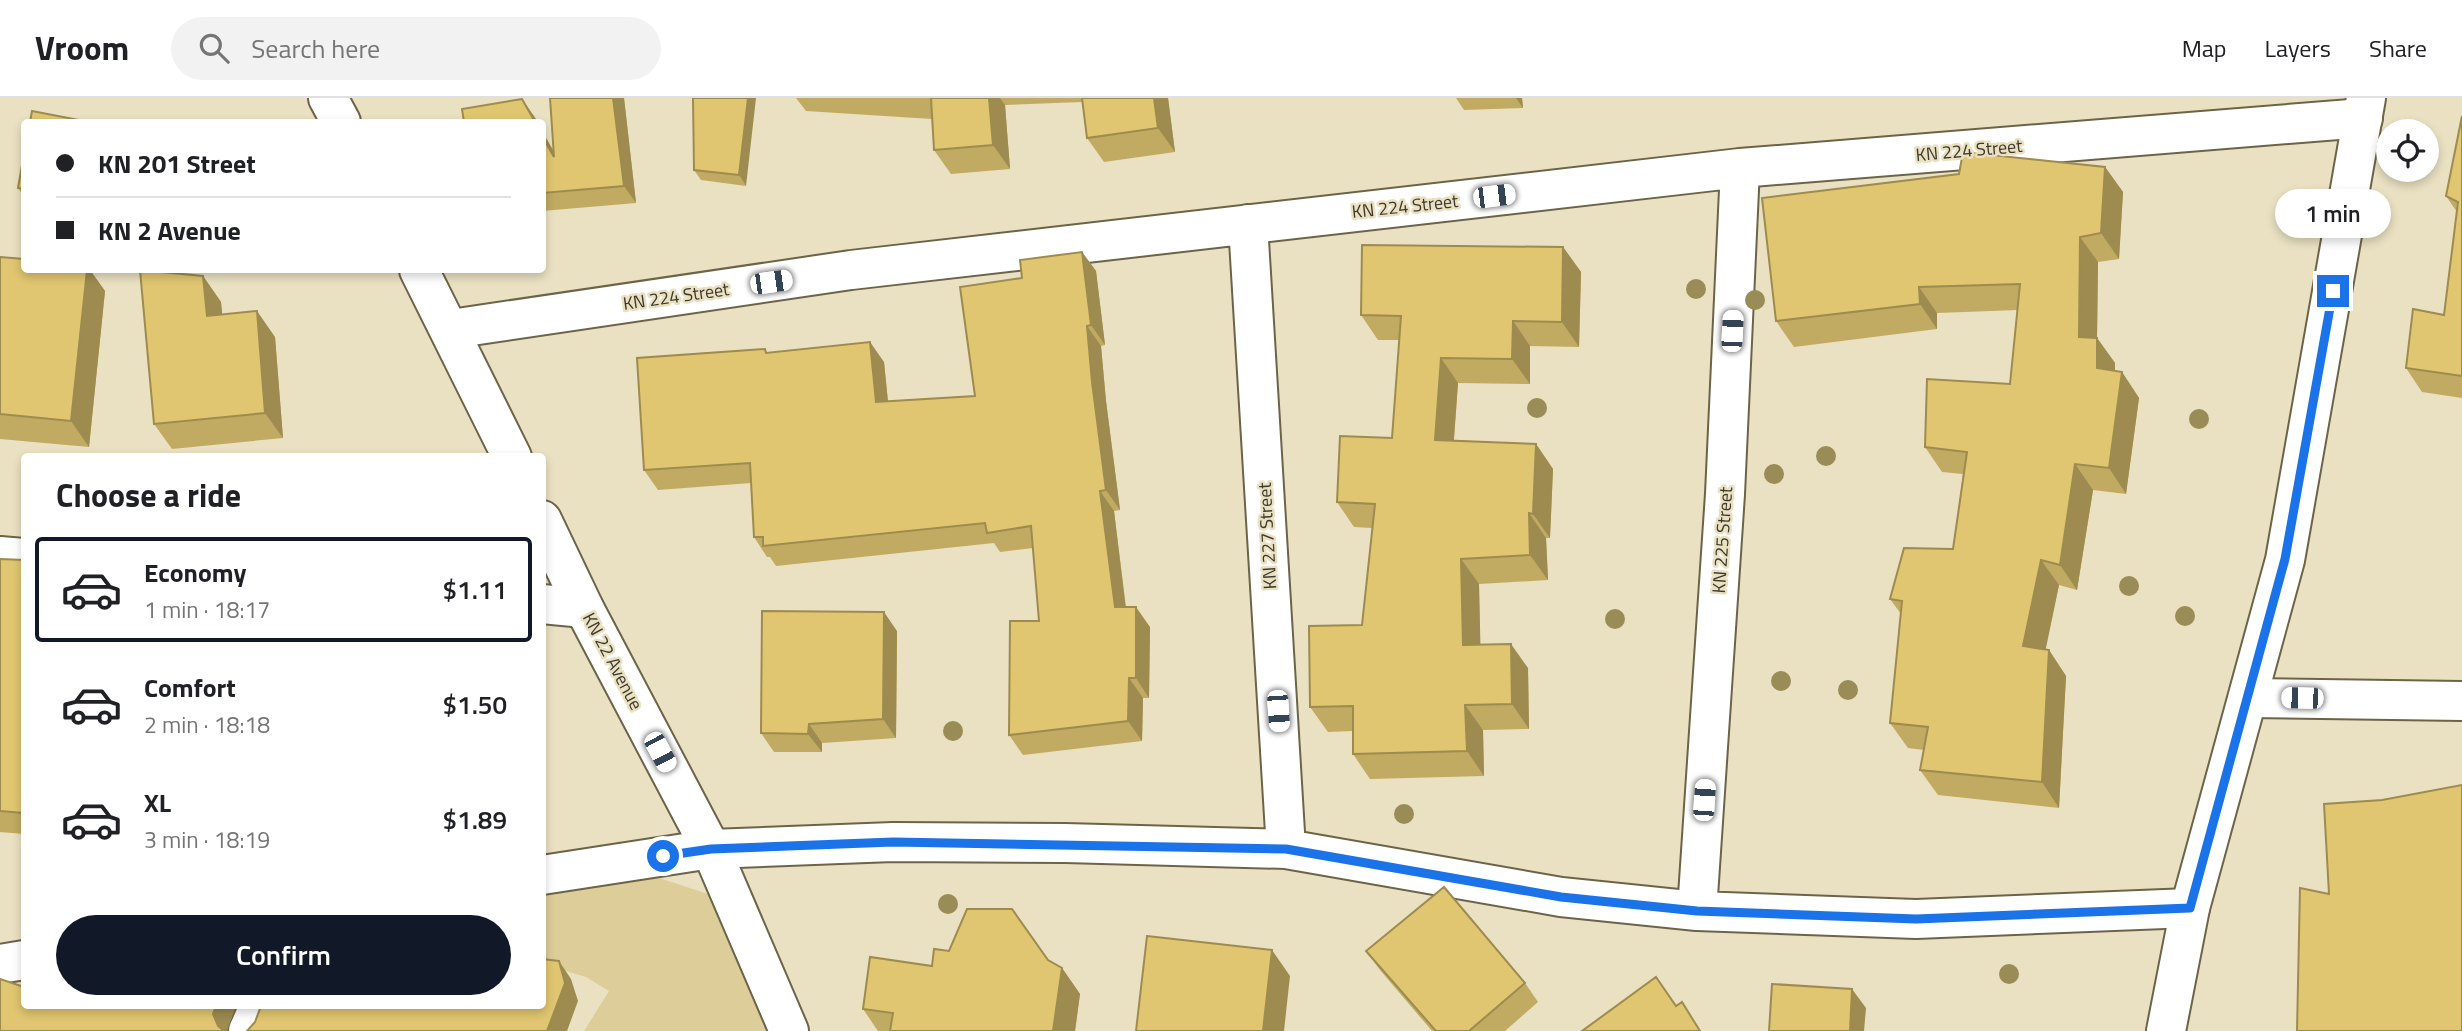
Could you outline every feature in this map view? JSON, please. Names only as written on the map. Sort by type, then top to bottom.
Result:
[{"type":"street","points":[[328,98],[339,119]]},
{"type":"street","points":[[2166,1031],[2190,908],[2285,559],[2364,108]]},
{"type":"street","name":"KN 224 Street","points":[[452,329],[851,271],[1248,224],[1740,168],[2364,108]]},
{"type":"street","name":"KN 225 Street","points":[[1697,911],[1725,494],[1740,168]]},
{"type":"street","name":"KN 227 Street","points":[[1248,224],[1286,849]]},
{"type":"street","points":[[421,273],[452,329],[510,453]]},
{"type":"street","name":"KN 22 Avenue","points":[[546,528],[584,608],[711,849],[789,1031]]},
{"type":"street","points":[[0,556],[21,558]]},
{"type":"street","points":[[546,604],[584,608]]},
{"type":"street","points":[[2248,698],[2462,701]]},
{"type":"street","points":[[546,875],[711,849],[893,842],[1286,849],[1561,897],[1697,911],[1916,919],[2190,908]]},
{"type":"street","points":[[0,964],[21,960]]},
{"type":"street","points":[[248,1031],[258,1009]]},
{"type":"shaded area","points":[[641,872],[717,897],[771,1031],[584,1031],[609,991],[586,977],[546,965],[546,887]]},
{"type":"building","points":[[550,98],[613,98],[624,186],[546,193],[546,143],[554,157]]},
{"type":"building","points":[[693,98],[748,98],[739,175],[694,170]]},
{"type":"building","points":[[931,98],[989,98],[993,145],[934,150]]},
{"type":"building","points":[[1082,98],[1154,98],[1158,128],[1087,138]]},
{"type":"building","points":[[522,99],[533,119],[464,119],[462,109]]},
{"type":"building","points":[[32,111],[73,119],[31,119]]},
{"type":"building","points":[[2462,116],[2462,376],[2406,368],[2413,309],[2444,315],[2458,202],[2446,196]]},
{"type":"building","points":[[1963,152],[2105,167],[2101,233],[2080,237],[2079,337],[2097,338],[2097,368],[2122,372],[2109,468],[2075,464],[2060,565],[2041,560],[2023,646],[2049,650],[2042,782],[1920,770],[1928,727],[1890,723],[1902,601],[1890,599],[1904,548],[1953,549],[1967,452],[1925,447],[1927,379],[2010,384],[2020,284],[1919,287],[1920,304],[1776,321],[1762,198],[1959,174]]},
{"type":"building","points":[[1362,245],[1563,247],[1562,322],[1513,321],[1512,359],[1441,358],[1435,440],[1536,444],[1533,514],[1529,513],[1530,555],[1461,559],[1463,645],[1511,644],[1512,704],[1465,705],[1467,751],[1353,754],[1353,706],[1310,707],[1309,626],[1362,625],[1375,504],[1337,502],[1340,436],[1392,438],[1401,316],[1361,315]]},
{"type":"building","points":[[1082,252],[1091,325],[1087,326],[1092,382],[1106,490],[1100,491],[1115,607],[1136,607],[1136,678],[1129,678],[1128,721],[1009,735],[1010,621],[1039,621],[1031,526],[987,533],[985,523],[763,546],[763,537],[754,537],[750,463],[644,470],[637,358],[765,349],[766,353],[870,342],[876,402],[975,396],[960,287],[1022,278],[1020,260]]},
{"type":"building","points":[[0,257],[21,259],[21,273],[87,273],[71,421],[0,414]]},
{"type":"building","points":[[140,273],[203,276],[207,316],[257,311],[265,413],[154,424]]},
{"type":"building","points":[[0,559],[21,560],[21,813],[0,811]]},
{"type":"building","points":[[762,611],[884,612],[883,719],[809,724],[808,734],[761,733]]},
{"type":"building","points":[[2462,785],[2462,1031],[2297,1031],[2300,888],[2329,894],[2324,804],[2382,800]]},
{"type":"building","points":[[1444,887],[1525,983],[1469,1031],[1436,1031],[1366,951]]},
{"type":"building","points":[[967,909],[1012,909],[1048,960],[1062,968],[1053,1031],[890,1031],[893,1013],[863,1009],[870,957],[932,966],[934,949],[949,951]]},
{"type":"building","points":[[1147,936],[1272,950],[1263,1031],[1136,1031]]},
{"type":"building","points":[[546,959],[559,961],[565,983],[547,1031],[247,1031],[255,1022],[260,1009],[546,1009]]},
{"type":"building","points":[[1656,977],[1676,1006],[1682,1002],[1700,1031],[1582,1031]]},
{"type":"building","points":[[0,979],[21,986],[21,1009],[215,1009],[213,1014],[218,1026],[224,1031],[0,1031]]},
{"type":"building","points":[[1772,984],[1852,989],[1850,1031],[1769,1031]]},
{"type":"route","points":[[663,856],[711,849],[893,842],[1286,849],[1561,897],[1697,911],[1916,919],[2190,908],[2285,559],[2333,291]]}]
